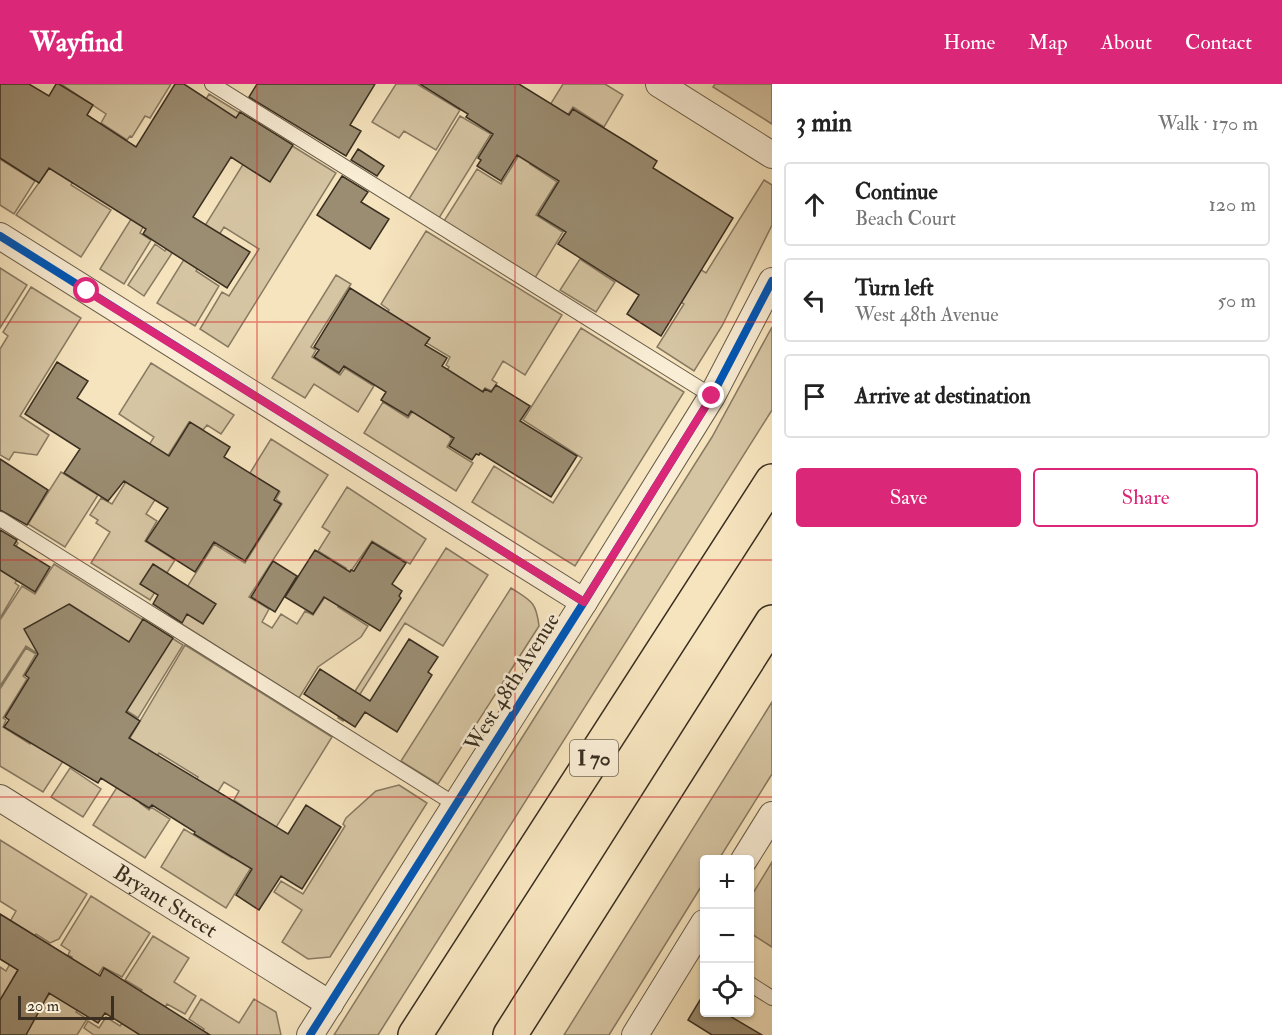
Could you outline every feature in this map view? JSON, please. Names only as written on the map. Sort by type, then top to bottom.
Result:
[{"type":"highway","name":"I 70","points":[[415,1035],[772,481]]},
{"type":"highway","points":[[510,1035],[772,621]]},
{"type":"street","points":[[659,84],[772,155]]},
{"type":"street","points":[[0,236],[584,602]]},
{"type":"street","name":"West 48th Avenue","points":[[310,1035],[712,396],[772,281]]},
{"type":"street","name":"Bryant Street","points":[[0,798],[330,1004]]},
{"type":"street","points":[[747,855],[772,815]]},
{"type":"street","points":[[635,1035],[697,951]]},
{"type":"lane","points":[[212,84],[712,396]]},
{"type":"lane","points":[[0,519],[456,805]]},
{"type":"lane","points":[[754,987],[772,998]]},
{"type":"shaded area","points":[[61,84],[171,84],[150,118],[145,116],[132,137],[130,136],[127,140],[101,123],[106,114]]},
{"type":"shaded area","points":[[396,84],[417,84],[460,110],[436,150],[404,131],[399,138],[372,122]]},
{"type":"shaded area","points":[[563,84],[605,84],[623,95],[604,127],[573,107],[567,116],[550,105]]},
{"type":"shaded area","points":[[715,84],[772,84],[772,124],[713,87]]},
{"type":"shaded area","points":[[209,94],[240,113],[211,159],[142,226],[140,233],[151,240],[124,284],[100,269]]},
{"type":"shaded area","points":[[549,107],[561,114],[530,164],[557,182],[536,215],[563,232],[535,278],[444,221],[477,169],[501,184]]},
{"type":"shaded area","points":[[460,116],[491,134],[439,218],[409,199]]},
{"type":"shaded area","points":[[106,129],[71,185],[111,210],[81,257],[16,215],[50,167]]},
{"type":"shaded area","points":[[265,129],[336,173],[228,347],[200,329],[222,292],[229,296],[259,249],[224,227],[196,271],[219,286],[195,326],[157,303]]},
{"type":"shaded area","points":[[0,159],[35,181],[14,214],[0,205]]},
{"type":"shaded area","points":[[764,180],[772,185],[772,225],[722,326],[694,371],[657,347],[684,304],[661,290],[681,257],[706,273]]},
{"type":"shaded area","points":[[426,231],[562,315],[525,375],[503,361],[492,380],[497,383],[492,391],[485,388],[481,393],[446,372],[449,367],[446,365],[450,357],[417,337],[352,370],[389,310],[381,304]]},
{"type":"shaded area","points":[[155,244],[165,251],[170,244],[176,247],[144,296],[128,285]]},
{"type":"shaded area","points":[[580,259],[615,282],[596,312],[560,290]]},
{"type":"shaded area","points":[[0,268],[27,285],[0,328]]},
{"type":"shaded area","points":[[336,275],[351,284],[311,347],[316,350],[312,357],[340,375],[345,368],[374,386],[358,412],[314,384],[305,398],[272,378]]},
{"type":"shaded area","points":[[31,287],[81,318],[20,416],[49,435],[37,455],[14,452],[9,460],[0,455],[0,349],[8,336],[3,332]]},
{"type":"shaded area","points":[[772,327],[772,410],[378,1035],[334,1035],[712,437]]},
{"type":"shaded area","points":[[581,328],[684,392],[575,566],[472,502],[494,466],[553,503],[582,458],[523,420]]},
{"type":"shaded area","points":[[151,363],[234,415],[221,434],[207,425],[203,430],[189,422],[157,473],[163,487],[146,514],[157,521],[145,541],[175,560],[150,600],[91,563],[110,532],[96,523],[98,520],[90,515],[101,498],[112,504],[154,437],[119,414]]},
{"type":"shaded area","points":[[383,402],[408,418],[413,411],[453,431],[447,447],[473,463],[456,491],[364,433]]},
{"type":"shaded area","points":[[271,439],[328,475],[249,597],[269,609],[262,622],[272,628],[281,614],[297,624],[305,611],[313,615],[329,591],[344,597],[338,607],[368,626],[361,637],[318,667],[299,698],[169,616],[214,544],[245,563],[282,504],[276,499],[280,492],[250,473]]},
{"type":"shaded area","points":[[61,472],[98,495],[65,547],[28,524]]},
{"type":"shaded area","points":[[347,487],[426,539],[410,564],[372,541],[337,591],[334,589],[346,568],[318,551],[330,532],[322,527]]},
{"type":"shaded area","points":[[5,534],[18,543],[5,565],[20,575],[15,583],[19,586],[0,618],[0,547]]},
{"type":"shaded area","points":[[446,548],[488,575],[443,646],[405,623],[343,721],[338,718]]},
{"type":"shaded area","points":[[54,564],[183,645],[138,718],[26,646],[0,686],[0,620],[22,586],[35,594]]},
{"type":"shaded area","points":[[511,588],[534,606],[539,626],[438,784],[401,761]]},
{"type":"shaded area","points":[[185,645],[332,737],[226,908],[161,867],[184,829],[232,858],[258,816],[234,800],[239,791],[224,782],[194,830],[173,817],[198,777],[159,753],[152,763],[108,775]]},
{"type":"shaded area","points":[[26,648],[36,654],[23,676],[27,679],[3,718],[6,720],[3,727],[30,744],[34,737],[67,755],[43,792],[0,766],[0,689]]},
{"type":"shaded area","points":[[772,702],[772,774],[721,855],[700,855],[700,888],[609,1035],[564,1035]]},
{"type":"shaded area","points":[[70,768],[101,789],[83,817],[51,797]]},
{"type":"shaded area","points":[[119,784],[149,810],[151,807],[170,819],[145,858],[93,825]]},
{"type":"shaded area","points":[[399,785],[427,803],[330,957],[308,959],[282,942],[302,910],[274,892],[281,881],[303,894],[345,826],[343,824],[346,818],[376,791]]},
{"type":"shaded area","points":[[0,840],[87,894],[59,939],[50,943],[36,934],[17,964],[8,925],[16,911],[0,901]]},
{"type":"shaded area","points":[[772,862],[772,947],[754,936],[754,891]]},
{"type":"shaded area","points":[[91,896],[150,933],[122,977],[103,967],[78,1007],[65,968],[72,957],[68,955],[70,951],[61,945]]},
{"type":"shaded area","points":[[153,936],[189,958],[174,982],[196,996],[185,1014],[167,1004],[152,1028],[137,997],[142,990],[125,980]]},
{"type":"shaded area","points":[[11,962],[18,970],[13,978],[46,999],[51,992],[78,1009],[76,1012],[87,1019],[77,1035],[16,1035],[0,1025],[0,967],[6,971]]},
{"type":"shaded area","points":[[201,999],[239,1023],[254,999],[276,1012],[281,1035],[201,1035],[204,1029],[189,1019]]},
{"type":"shaded area","points":[[128,1015],[148,1035],[94,1035],[84,1028],[88,1021],[99,1028],[106,1017],[120,1026]]},
{"type":"building","points":[[0,84],[29,84],[49,96],[56,84],[59,84],[93,105],[87,115],[136,147],[175,84],[184,84],[236,118],[240,112],[293,145],[270,182],[231,157],[193,217],[250,252],[227,288],[143,234],[146,229],[49,168],[39,183],[0,158]]},
{"type":"building","points":[[257,84],[375,84],[350,125],[361,131],[346,156],[249,97]]},
{"type":"building","points":[[420,84],[519,84],[569,115],[573,109],[630,144],[657,161],[653,168],[733,218],[661,336],[627,314],[639,295],[558,244],[566,232],[538,215],[559,181],[517,155],[501,181],[477,166],[481,160],[478,158],[493,134],[466,117],[468,114]]},
{"type":"building","points":[[358,149],[384,166],[377,176],[351,160]]},
{"type":"building","points":[[342,176],[368,192],[361,202],[389,219],[370,249],[317,215]]},
{"type":"building","points":[[350,288],[430,338],[425,345],[447,358],[442,366],[483,392],[485,389],[491,392],[496,385],[530,406],[520,421],[577,456],[551,497],[480,453],[476,454],[472,460],[449,446],[454,438],[411,411],[408,416],[381,400],[386,392],[344,366],[339,373],[314,357],[319,350],[314,347]]},
{"type":"building","points":[[57,362],[88,381],[77,398],[169,456],[190,422],[230,447],[224,457],[279,491],[274,500],[281,504],[245,561],[214,542],[195,572],[146,541],[168,508],[124,481],[108,501],[64,473],[80,449],[25,414]]},
{"type":"building","points":[[0,459],[48,490],[27,525],[0,510]]},
{"type":"building","points":[[0,530],[17,540],[14,545],[50,567],[35,592],[0,570]]},
{"type":"building","points":[[372,542],[406,563],[392,584],[402,591],[399,596],[401,598],[380,631],[324,597],[313,614],[285,597],[315,550],[350,572],[354,571]]},
{"type":"building","points":[[273,561],[297,576],[275,612],[251,597]]},
{"type":"building","points":[[153,564],[216,604],[203,624],[187,614],[182,623],[153,604],[158,595],[140,584]]},
{"type":"building","points":[[69,604],[129,642],[143,619],[173,638],[126,712],[140,721],[129,738],[288,834],[306,805],[341,827],[302,889],[281,876],[259,910],[236,895],[252,869],[152,805],[149,808],[101,778],[98,783],[4,727],[9,720],[5,717],[29,678],[25,675],[38,654],[24,629]]},
{"type":"building","points":[[409,639],[438,657],[428,672],[432,675],[397,732],[365,712],[355,727],[304,694],[320,669],[370,701]]},
{"type":"building","points":[[0,914],[100,976],[104,968],[210,1035],[140,1035],[105,1013],[98,1023],[49,993],[26,1035],[0,1035],[0,1000],[18,970],[0,959]]},
{"type":"building","points":[[700,1000],[700,1017],[731,1017],[762,1035],[712,1035],[688,1020]]},
{"type":"cycle path","points":[[0,236],[584,602]]},
{"type":"cycle path","points":[[310,1035],[712,396],[772,281]]},
{"type":"route","points":[[87,291],[584,602],[712,396]]}]
